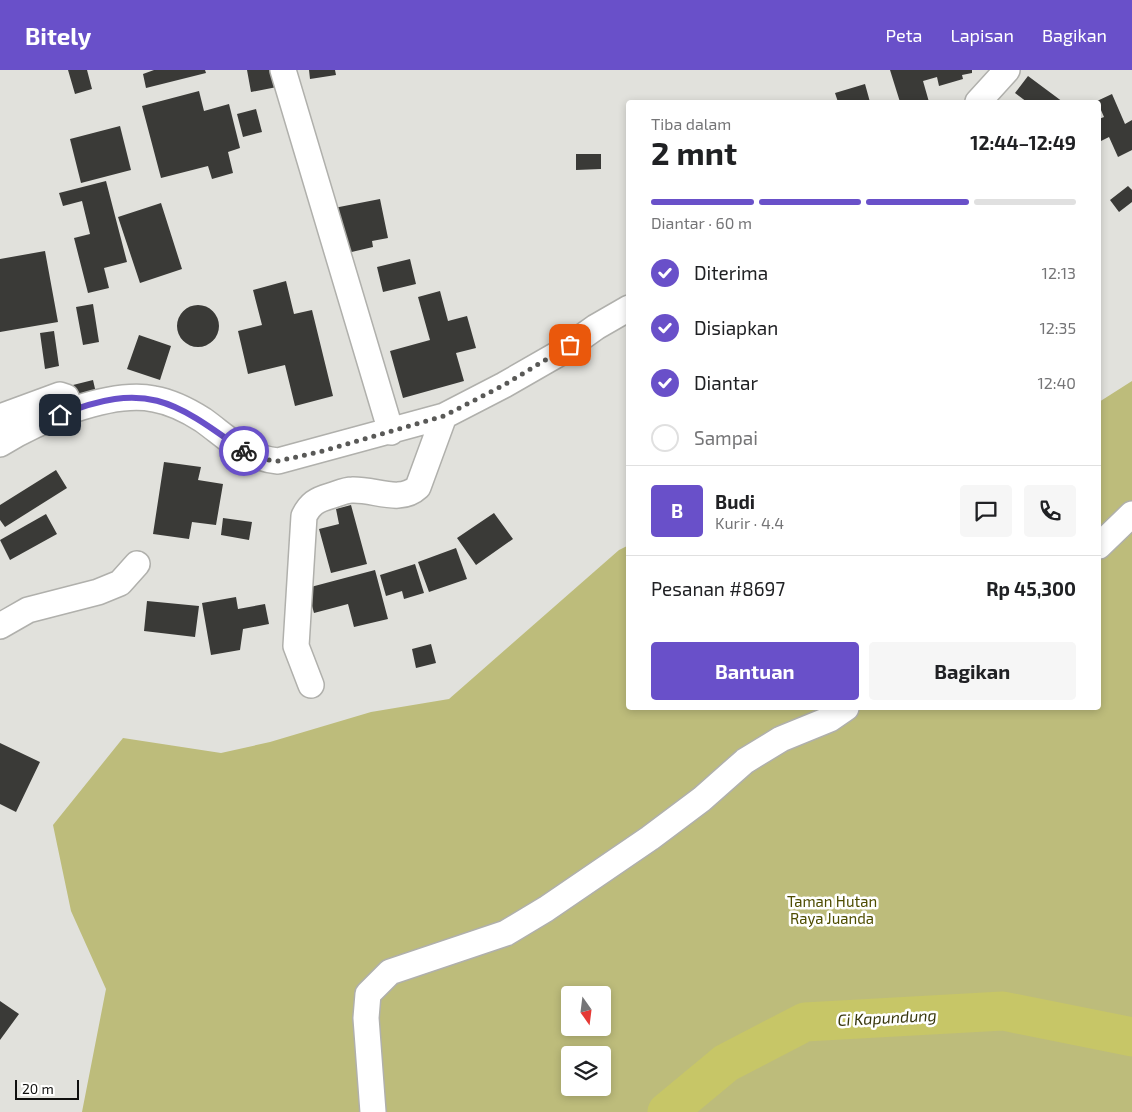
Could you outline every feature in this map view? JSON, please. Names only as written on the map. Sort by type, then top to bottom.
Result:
[{"type":"street","points":[[283,70],[391,432]]},
{"type":"street","points":[[980,100],[1007,70]]},
{"type":"street","points":[[0,444],[60,415],[105,401],[153,398],[170,403],[200,419],[260,459],[278,461],[391,432],[444,416],[558,354],[596,327],[626,310]]},
{"type":"street","points":[[0,417],[60,395],[66,398],[60,415]]},
{"type":"street","points":[[311,684],[296,646],[304,516],[309,506],[317,500],[351,490],[403,496],[412,493],[418,487],[444,416]]},
{"type":"street","points":[[1101,544],[1132,514]]},
{"type":"street","points":[[0,626],[28,610],[98,592],[120,583],[137,564]]},
{"type":"street","points":[[373,1112],[366,1018],[368,994],[390,972],[506,933],[546,909],[650,838],[702,799],[745,761],[781,739],[830,719],[843,710]]},
{"type":"green space","name":"Taman Hutan Raya Juanda","points":[[1132,381],[1132,1112],[82,1112],[106,989],[71,911],[53,825],[123,738],[221,753],[270,742],[371,712],[449,699],[619,550],[626,546],[626,710],[1101,710],[1101,401]]},
{"type":"building","points":[[68,70],[87,70],[92,89],[75,94]]},
{"type":"building","points":[[154,70],[205,70],[206,73],[146,88],[143,74]]},
{"type":"building","points":[[247,70],[274,70],[277,87],[251,92]]},
{"type":"building","points":[[309,70],[335,70],[336,75],[310,79]]},
{"type":"building","points":[[890,70],[972,70],[972,73],[962,75],[963,79],[939,86],[937,77],[923,81],[928,100],[899,100]]},
{"type":"building","points":[[1028,76],[1060,100],[1024,100],[1015,93]]},
{"type":"building","points":[[865,84],[869,100],[837,100],[835,93]]},
{"type":"building","points":[[199,91],[204,111],[229,104],[240,148],[228,152],[233,173],[212,179],[208,166],[161,178],[142,106]]},
{"type":"building","points":[[1112,94],[1125,124],[1132,120],[1132,150],[1118,157],[1109,137],[1101,141],[1101,118],[1104,117],[1101,110],[1101,100],[1099,100]]},
{"type":"building","points":[[256,109],[262,132],[243,137],[237,114]]},
{"type":"building","points":[[120,126],[131,170],[81,183],[70,139]]},
{"type":"building","points":[[576,154],[601,154],[601,169],[576,170]]},
{"type":"building","points":[[106,181],[127,262],[104,268],[109,288],[88,293],[74,238],[90,234],[82,201],[63,206],[59,193]]},
{"type":"building","points":[[1128,186],[1132,190],[1132,202],[1119,212],[1110,200]]},
{"type":"building","points":[[380,199],[388,238],[372,241],[373,247],[343,254],[334,208]]},
{"type":"building","points":[[161,203],[182,269],[140,283],[118,217]]},
{"type":"building","points":[[45,251],[58,322],[0,332],[0,259]]},
{"type":"building","points":[[410,259],[416,284],[383,292],[377,267]]},
{"type":"building","points":[[286,281],[294,314],[312,310],[333,396],[295,406],[285,365],[248,374],[238,331],[262,325],[253,290]]},
{"type":"building","points":[[440,291],[448,321],[467,316],[476,348],[456,353],[464,381],[403,398],[390,351],[430,340],[418,297]]},
{"type":"building","points":[[93,304],[99,342],[83,345],[76,307]]},
{"type":"building","points":[[202,305],[210,308],[216,314],[219,326],[216,338],[210,344],[194,347],[186,344],[180,338],[177,322],[180,314],[186,308]]},
{"type":"building","points":[[54,331],[59,366],[45,369],[40,333]]},
{"type":"building","points":[[139,335],[171,346],[160,380],[127,369]]},
{"type":"building","points":[[93,380],[96,393],[71,398],[69,386]]},
{"type":"building","points":[[164,462],[201,467],[198,480],[223,484],[216,525],[192,522],[189,539],[153,534]]},
{"type":"building","points":[[56,470],[67,488],[5,527],[0,520],[0,505]]},
{"type":"building","points":[[351,505],[367,564],[331,573],[319,529],[339,524],[336,509]]},
{"type":"building","points":[[494,513],[513,539],[476,565],[457,538]]},
{"type":"building","points":[[46,514],[57,534],[10,560],[0,540]]},
{"type":"building","points":[[223,518],[252,522],[249,540],[221,535]]},
{"type":"building","points":[[456,548],[467,579],[429,592],[418,562]]},
{"type":"building","points":[[415,564],[424,593],[404,599],[402,591],[386,596],[380,575]]},
{"type":"building","points":[[375,570],[388,619],[354,627],[348,604],[314,613],[307,588]]},
{"type":"building","points":[[236,597],[238,609],[265,604],[269,624],[243,629],[240,650],[211,655],[202,603]]},
{"type":"building","points":[[147,601],[199,606],[195,637],[144,631]]},
{"type":"building","points":[[431,644],[436,663],[416,668],[412,649]]},
{"type":"building","points":[[0,743],[40,762],[16,812],[0,804]]},
{"type":"building","points":[[0,1001],[19,1014],[0,1040]]},
{"type":"waterway","name":"Ci Kapundung","points":[[667,1112],[726,1063],[805,1022],[1003,1011],[1132,1037]]},
{"type":"way so far","points":[[244,451],[260,459],[278,461],[319,452],[444,416],[504,385],[570,345]]},
{"type":"route","points":[[60,415],[105,401],[153,398],[170,403],[200,419],[244,451]]}]
